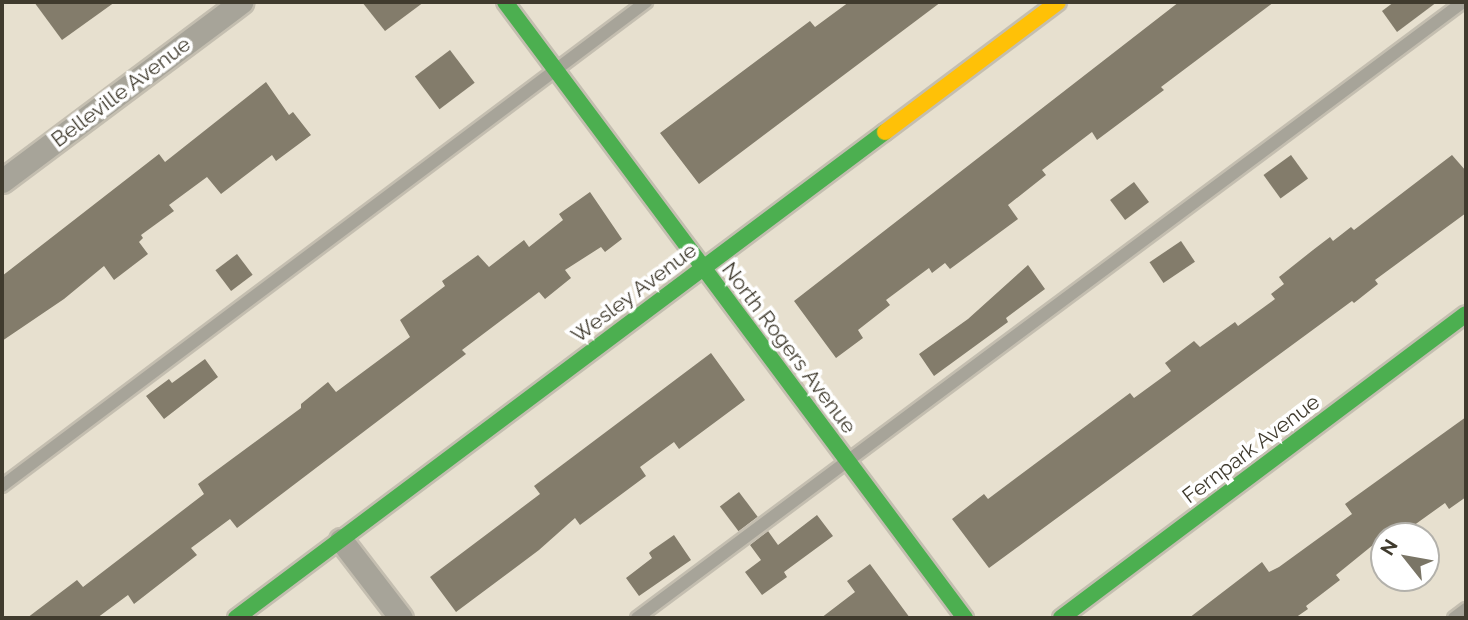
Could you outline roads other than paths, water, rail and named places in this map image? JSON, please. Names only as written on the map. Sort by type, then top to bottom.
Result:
[{"type":"street","name":"Belleville Avenue","points":[[2,181],[241,2]]},
{"type":"street","name":"North Rogers Avenue","points":[[505,2],[965,618]]},
{"type":"street","name":"Wesley Avenue","points":[[236,618],[1058,2]]},
{"type":"street","name":"Fernpark Avenue","points":[[1061,618],[1466,314]]},
{"type":"street","points":[[341,540],[401,618]]},
{"type":"lane","points":[[2,486],[646,2]]},
{"type":"lane","points":[[637,618],[1463,2]]},
{"type":"lane","points":[[1454,618],[1466,609]]}]
